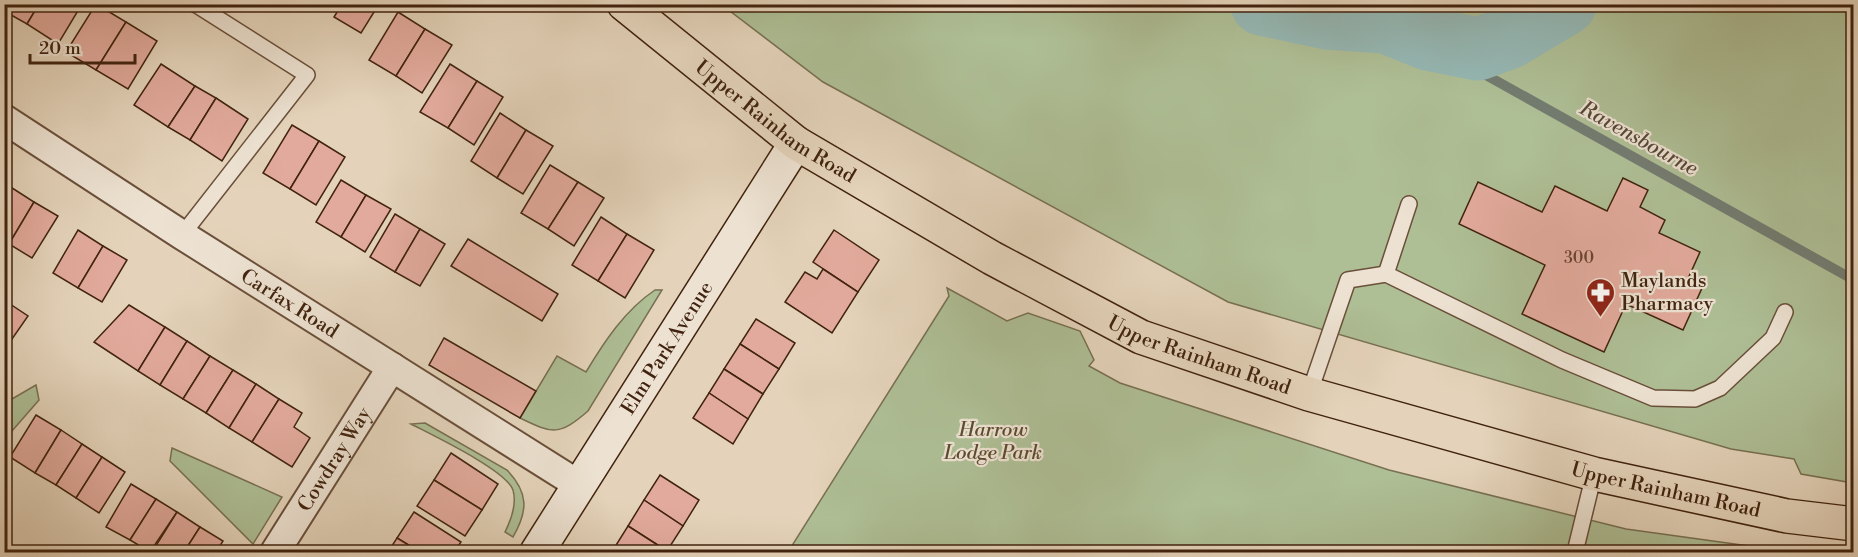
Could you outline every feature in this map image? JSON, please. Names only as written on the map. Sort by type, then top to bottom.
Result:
[{"type":"main road","name":"Upper Rainham Road","points":[[624,4],[796,143],[992,258],[1141,337],[1309,394],[1594,474],[1787,516],[1854,524]]},
{"type":"street","name":"Carfax Road","points":[[6,122],[579,485]]},
{"type":"street","name":"Elm Park Avenue","points":[[537,552],[796,143]]},
{"type":"street","name":"Cowdray Way","points":[[275,552],[392,367]]},
{"type":"lane","points":[[182,235],[307,75],[195,4]]},
{"type":"lane","points":[[1386,274],[1409,204]]},
{"type":"lane","points":[[1309,394],[1348,280],[1386,274],[1562,360],[1653,398],[1695,399],[1720,388],[1773,338],[1785,312]]},
{"type":"lane","points":[[1575,552],[1594,474]]},
{"type":"green space","points":[[722,5],[1853,5],[1853,483],[1801,474],[1794,459],[1731,449],[1228,302],[823,82]]},
{"type":"green space","name":"Harrow Lodge Park","points":[[947,288],[1007,321],[1028,313],[1080,331],[1094,360],[1089,366],[1120,383],[1389,470],[1626,529],[1793,552],[788,552],[949,296]]},
{"type":"green space","points":[[655,290],[662,290],[588,411],[570,425],[556,430],[540,427],[520,418],[557,356],[586,372],[625,317]]},
{"type":"green space","points":[[36,385],[39,400],[5,439],[5,403]]},
{"type":"green space","points":[[425,423],[507,470],[514,478],[523,494],[524,502],[521,519],[513,537],[505,532],[514,506],[513,490],[507,482],[483,463],[411,424]]},
{"type":"green space","points":[[172,448],[282,497],[253,544],[170,461]]},
{"type":"building","points":[[4,4],[39,4],[27,24],[4,11]]},
{"type":"building","points":[[39,4],[82,4],[58,44],[27,24]]},
{"type":"building","points":[[96,4],[126,22],[96,70],[66,52]]},
{"type":"building","points":[[342,4],[379,4],[361,33],[334,17]]},
{"type":"building","points":[[398,12],[425,29],[396,76],[369,60]]},
{"type":"building","points":[[126,22],[157,41],[128,89],[96,70]]},
{"type":"building","points":[[425,29],[452,45],[422,93],[396,76]]},
{"type":"building","points":[[161,64],[195,86],[168,127],[134,105]]},
{"type":"building","points":[[450,64],[477,81],[448,128],[420,112]]},
{"type":"building","points":[[477,81],[503,97],[474,145],[448,128]]},
{"type":"building","points":[[195,86],[216,98],[190,140],[168,127]]},
{"type":"building","points":[[216,98],[248,119],[222,161],[190,140]]},
{"type":"building","points":[[500,113],[526,130],[497,178],[471,161]]},
{"type":"building","points":[[292,125],[319,141],[290,189],[263,173]]},
{"type":"building","points":[[526,130],[553,146],[523,194],[497,178]]},
{"type":"building","points":[[319,141],[345,157],[316,205],[290,189]]},
{"type":"building","points":[[550,165],[578,182],[548,229],[521,213]]},
{"type":"building","points":[[1623,178],[1648,190],[1640,207],[1665,220],[1659,233],[1700,252],[1687,281],[1702,288],[1683,330],[1626,304],[1604,352],[1522,314],[1545,265],[1459,224],[1478,182],[1542,212],[1555,186],[1607,211]]},
{"type":"building","points":[[341,180],[366,195],[341,237],[316,222]]},
{"type":"building","points":[[578,182],[604,198],[574,246],[548,229]]},
{"type":"building","points":[[9,186],[34,202],[9,244],[4,241],[4,193]]},
{"type":"building","points":[[366,195],[391,209],[365,252],[341,237]]},
{"type":"building","points":[[34,202],[58,216],[32,258],[9,244]]},
{"type":"building","points":[[395,214],[420,229],[395,272],[370,257]]},
{"type":"building","points":[[601,217],[627,234],[598,281],[572,265]]},
{"type":"building","points":[[420,229],[445,244],[420,286],[395,272]]},
{"type":"building","points":[[78,230],[103,246],[78,288],[53,273]]},
{"type":"building","points":[[834,230],[879,260],[858,292],[813,262]]},
{"type":"building","points":[[627,234],[654,250],[625,298],[598,281]]},
{"type":"building","points":[[468,239],[558,294],[542,321],[451,266]]},
{"type":"building","points":[[103,246],[127,260],[102,302],[78,288]]},
{"type":"building","points":[[823,269],[858,292],[832,333],[785,302],[805,272],[817,279]]},
{"type":"building","points":[[4,300],[28,316],[12,339],[4,334]]},
{"type":"building","points":[[129,305],[165,327],[138,371],[94,342]]},
{"type":"building","points":[[756,319],[795,343],[779,369],[740,344]]},
{"type":"building","points":[[165,327],[187,341],[160,385],[138,371]]},
{"type":"building","points":[[4,334],[12,339],[4,351]]},
{"type":"building","points":[[444,338],[536,391],[520,418],[429,365]]},
{"type":"building","points":[[187,341],[210,356],[183,399],[160,385]]},
{"type":"building","points":[[740,344],[779,369],[763,394],[724,369]]},
{"type":"building","points":[[210,356],[233,370],[206,413],[183,399]]},
{"type":"building","points":[[724,369],[763,394],[748,419],[709,393]]},
{"type":"building","points":[[233,370],[256,384],[229,428],[206,413]]},
{"type":"building","points":[[256,384],[279,399],[252,442],[229,428]]},
{"type":"building","points":[[709,393],[748,419],[733,444],[693,418]]},
{"type":"building","points":[[279,399],[302,413],[294,427],[310,438],[292,467],[252,442]]},
{"type":"building","points":[[36,415],[61,430],[35,473],[10,457]]},
{"type":"building","points":[[61,430],[82,444],[56,485],[35,473]]},
{"type":"building","points":[[82,444],[102,457],[76,498],[56,485]]},
{"type":"building","points":[[451,453],[498,484],[482,510],[434,480]]},
{"type":"building","points":[[102,457],[125,472],[99,513],[76,498]]},
{"type":"building","points":[[660,475],[699,500],[683,526],[644,500]]},
{"type":"building","points":[[434,480],[482,510],[465,536],[417,506]]},
{"type":"building","points":[[131,484],[156,499],[130,540],[106,527]]},
{"type":"building","points":[[156,499],[177,512],[150,552],[130,540]]},
{"type":"building","points":[[644,500],[683,526],[667,551],[628,526]]},
{"type":"building","points":[[177,512],[200,527],[184,552],[152,552]]},
{"type":"building","points":[[414,512],[461,542],[454,552],[420,552],[397,538]]},
{"type":"building","points":[[628,526],[667,551],[617,552],[613,550]]},
{"type":"building","points":[[200,527],[223,541],[216,552],[184,552]]},
{"type":"building","points":[[397,538],[420,552],[388,552]]},
{"type":"waterway","name":"Ravensbourne","points":[[1262,4],[1327,18],[1386,22],[1428,39],[1478,49],[1508,38],[1565,4]]},
{"type":"waterway","name":"Ravensbourne","points":[[1405,30],[1854,280]]},
{"type":"place","name":"Maylands Pharmacy","points":[[1600,318]]}]
